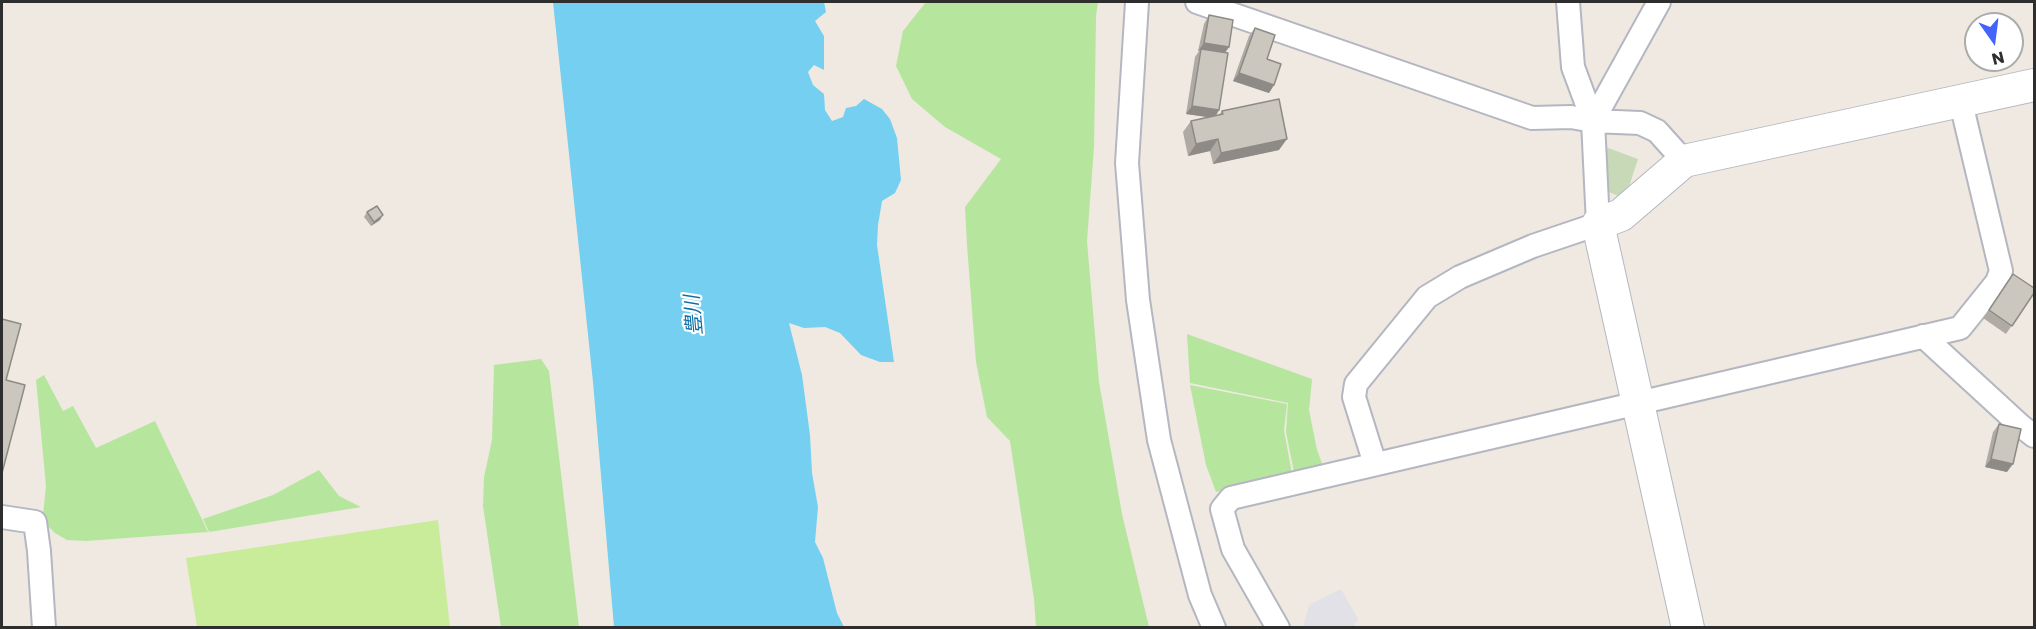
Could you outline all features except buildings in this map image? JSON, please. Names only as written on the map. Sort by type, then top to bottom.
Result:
[{"type":"street","points":[[1137,2],[1127,162],[1138,300],[1159,440],[1200,595],[1214,627]]},
{"type":"street","points":[[1197,2],[1532,118],[1571,117],[1593,121],[1640,123],[1657,131],[1684,161]]},
{"type":"street","points":[[1568,2],[1574,67],[1593,121],[1598,224],[1688,627]]},
{"type":"street","points":[[1593,121],[1659,2]]},
{"type":"street","points":[[1375,464],[1354,397],[1356,384],[1427,297],[1460,278],[1533,246],[1621,215],[1684,161],[1961,103],[2034,85]]},
{"type":"street","points":[[1278,627],[1233,549],[1222,508],[1231,498],[1960,328],[1997,282],[2001,271],[1961,103]]},
{"type":"street","points":[[1923,336],[2034,436]]},
{"type":"street","points":[[2,517],[35,522],[44,627]]},
{"type":"shaded area","points":[[1341,589],[1358,619],[1354,627],[1303,627],[1309,605]]},
{"type":"green space","points":[[926,2],[1098,2],[1094,147],[1087,241],[1099,382],[1122,514],[1149,627],[1036,627],[1034,599],[1010,441],[987,417],[976,362],[967,245],[965,207],[1001,159],[945,127],[912,99],[896,66],[903,31]]},
{"type":"green space","points":[[1600,145],[1638,159],[1625,199],[1602,189]]},
{"type":"green space","points":[[1187,334],[1312,379],[1309,410],[1317,450],[1323,466],[1294,472],[1286,432],[1288,403],[1190,383]]},
{"type":"green space","points":[[541,359],[549,371],[579,627],[501,627],[483,506],[484,477],[492,440],[494,365]]},
{"type":"green space","points":[[44,375],[63,411],[73,406],[96,448],[155,421],[208,532],[86,541],[67,540],[55,533],[48,526],[43,515],[46,486],[36,380]]},
{"type":"green space","points":[[1190,385],[1287,404],[1284,430],[1292,474],[1216,492],[1206,465]]},
{"type":"green space","points":[[319,470],[339,496],[361,507],[209,532],[203,519],[273,495]]},
{"type":"green space","points":[[438,520],[450,627],[197,627],[186,558]]},
{"type":"water","name":"豊川","points":[[553,2],[824,2],[826,12],[815,21],[824,36],[824,70],[814,65],[808,72],[813,85],[824,94],[825,110],[832,121],[843,117],[846,108],[856,106],[864,99],[882,109],[890,119],[897,138],[901,180],[895,193],[882,201],[877,245],[894,362],[880,362],[861,355],[840,333],[825,327],[804,328],[789,323],[802,375],[810,435],[812,473],[818,507],[815,542],[823,558],[837,613],[844,627],[614,627],[593,382]]}]
